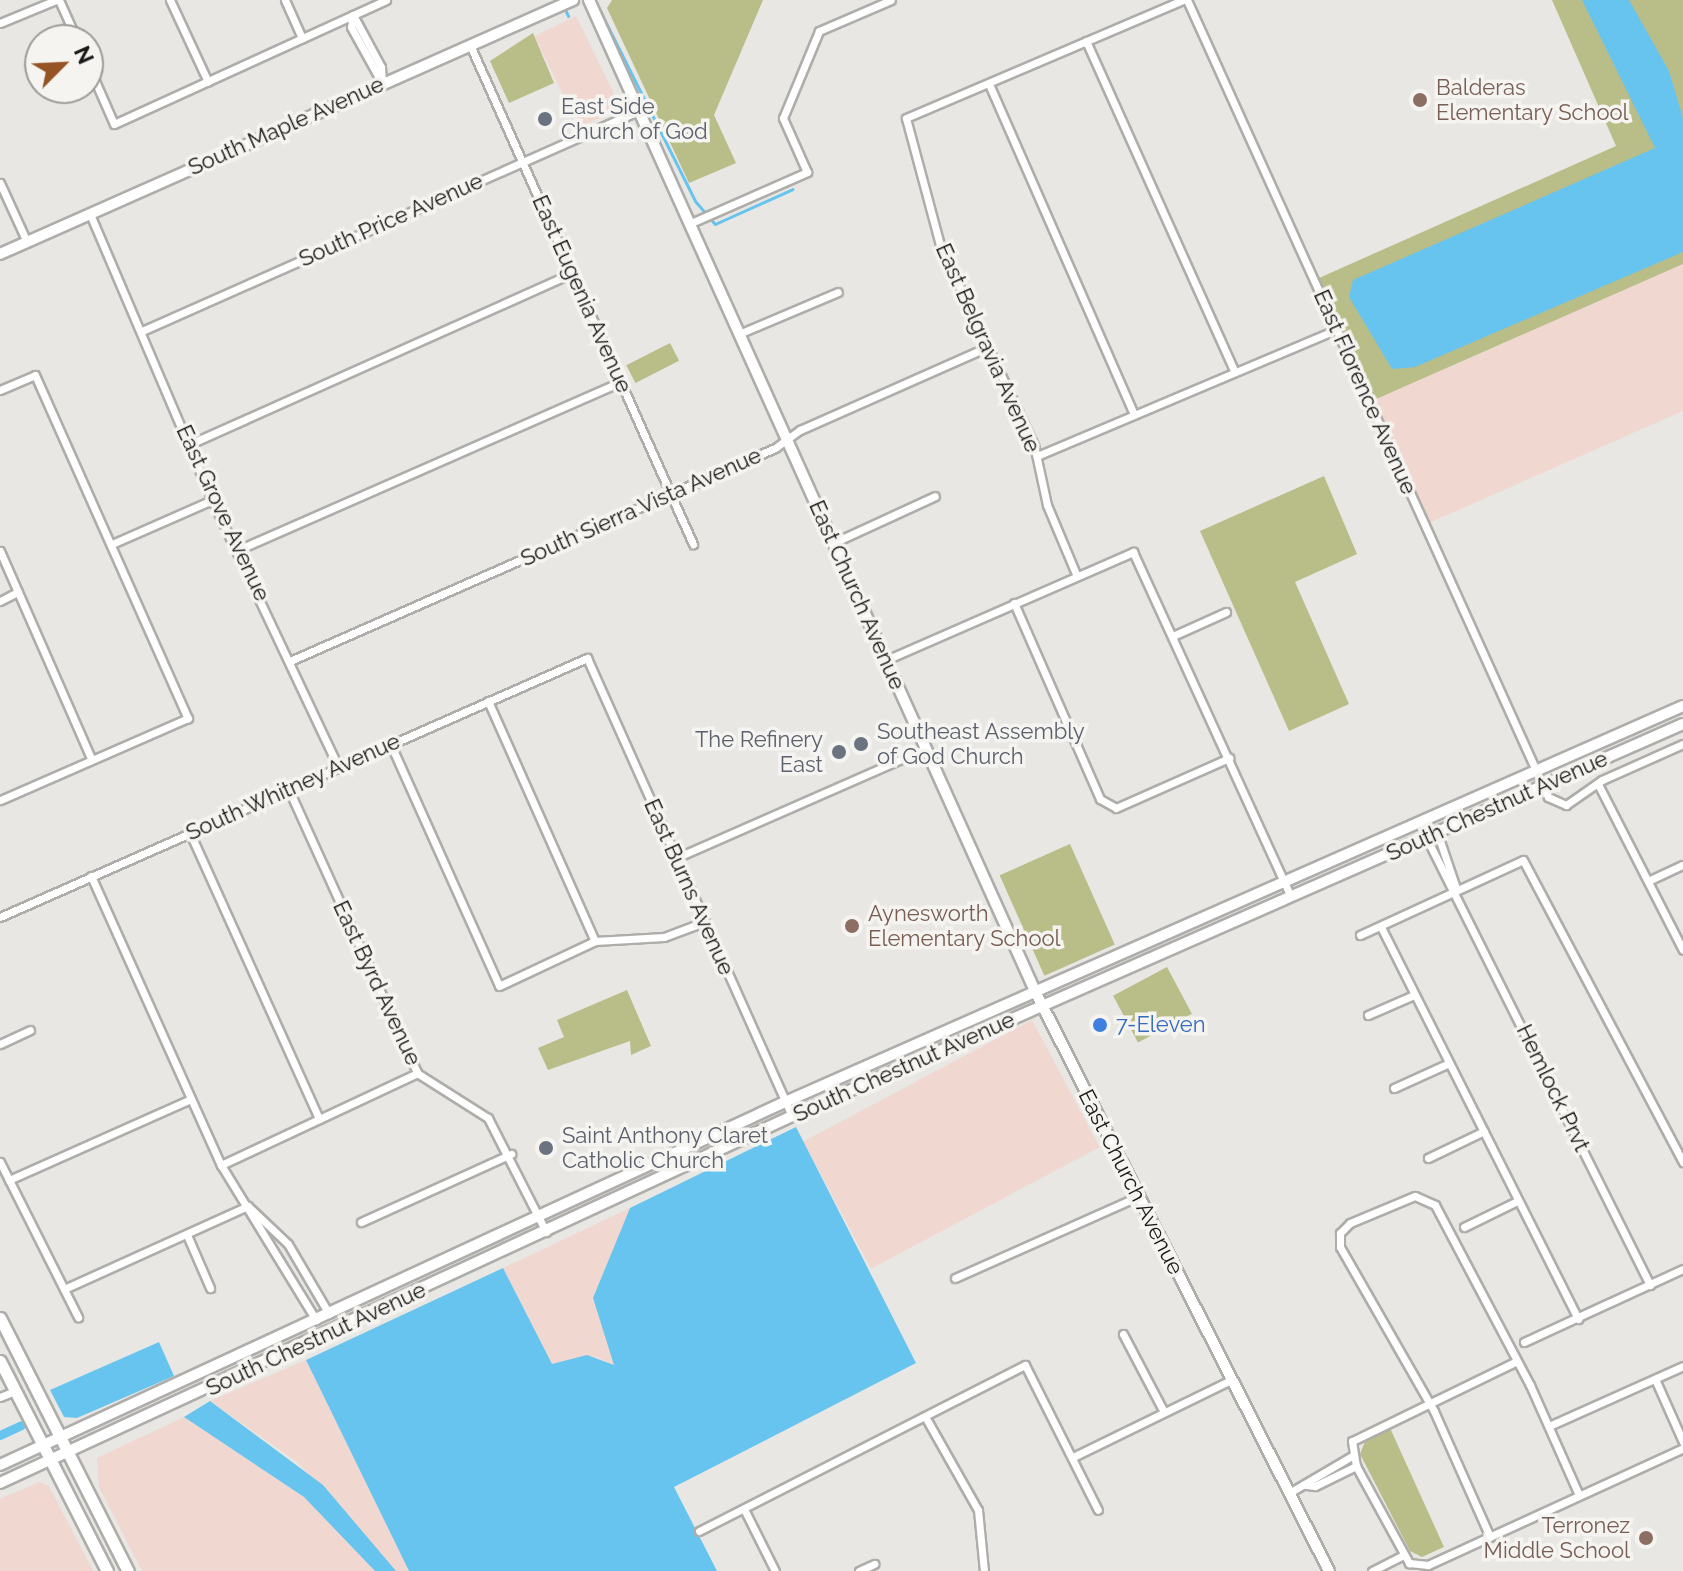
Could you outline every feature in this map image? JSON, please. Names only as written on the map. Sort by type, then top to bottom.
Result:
[{"type":"main road","name":"South Maple Avenue","points":[[0,254],[573,0]]},
{"type":"main road","name":"East Church Avenue","points":[[589,0],[1035,991],[1329,1571]]},
{"type":"main road","name":"South Chestnut Avenue","points":[[0,1465],[785,1102],[1683,706]]},
{"type":"main road","name":"South Chestnut Avenue","points":[[0,1483],[792,1116],[1683,724]]},
{"type":"main road","points":[[0,1318],[128,1571]]},
{"type":"main road","points":[[0,1361],[107,1571]]},
{"type":"street","points":[[0,23],[58,0],[69,24]]},
{"type":"street","points":[[170,0],[208,82]]},
{"type":"street","points":[[285,0],[302,38]]},
{"type":"street","points":[[104,101],[114,124],[386,0]]},
{"type":"street","points":[[691,223],[807,172],[783,118],[819,31],[891,0]]},
{"type":"street","points":[[1134,415],[989,84],[1184,0]]},
{"type":"street","name":"East Florence Avenue","points":[[1184,0],[1338,329],[1540,786]]},
{"type":"street","points":[[353,15],[351,27],[382,83]]},
{"type":"street","points":[[1086,41],[1234,370]]},
{"type":"street","name":"East Eugenia Avenue","points":[[470,45],[693,544]]},
{"type":"street","name":"East Belgravia Avenue","points":[[989,84],[906,118],[940,245],[1037,456],[1047,505],[1076,574]]},
{"type":"street","name":"South Price Avenue","points":[[142,331],[640,110]]},
{"type":"street","points":[[0,183],[27,242]]},
{"type":"street","name":"East Grove Avenue","points":[[90,214],[212,500],[240,549],[338,767]]},
{"type":"street","points":[[190,444],[572,273]]},
{"type":"street","points":[[741,333],[838,292]]},
{"type":"street","points":[[1037,456],[1234,370],[1338,329]]},
{"type":"street","name":"South Sierra Vista Avenue","points":[[290,661],[670,494],[987,347]]},
{"type":"street","points":[[0,390],[35,375],[188,718],[0,800]]},
{"type":"street","points":[[240,549],[621,382]]},
{"type":"street","points":[[833,543],[935,496]]},
{"type":"street","points":[[112,544],[212,500]]},
{"type":"street","points":[[0,551],[91,758]]},
{"type":"street","points":[[886,660],[1076,574],[1133,552],[1175,635],[1291,897]]},
{"type":"street","points":[[0,601],[18,592]]},
{"type":"street","points":[[1014,603],[1100,799],[1116,808],[1229,758]]},
{"type":"street","points":[[1175,635],[1226,612]]},
{"type":"street","name":"South Whitney Avenue","points":[[0,917],[587,658]]},
{"type":"street","name":"East Burns Avenue","points":[[587,658],[792,1116]]},
{"type":"street","points":[[488,701],[595,941]]},
{"type":"street","points":[[390,743],[499,986],[595,941],[664,937],[704,922]]},
{"type":"street","points":[[1540,786],[1557,806],[1683,744]]},
{"type":"street","points":[[676,858],[926,748]]},
{"type":"street","points":[[1598,784],[1683,950]]},
{"type":"street","name":"East Byrd Avenue","points":[[288,788],[417,1073],[488,1118],[511,1154],[546,1232]]},
{"type":"street","points":[[190,833],[319,1119]]},
{"type":"street","name":"Hemlock Prvt","points":[[1431,834],[1650,1285]]},
{"type":"street","points":[[1360,935],[1523,860],[1683,1162]]},
{"type":"street","points":[[1648,881],[1683,865]]},
{"type":"street","points":[[91,876],[221,1165],[316,1320]]},
{"type":"street","points":[[1381,927],[1578,1319]]},
{"type":"street","points":[[1368,1015],[1414,995]]},
{"type":"street","points":[[0,1044],[30,1030]]},
{"type":"street","points":[[1394,1088],[1449,1063]]},
{"type":"street","points":[[221,1165],[417,1073]]},
{"type":"street","points":[[9,1180],[191,1099]]},
{"type":"street","points":[[1428,1158],[1484,1131]]},
{"type":"street","points":[[361,1222],[511,1154]]},
{"type":"street","points":[[0,1162],[78,1317]]},
{"type":"street","points":[[1490,1537],[1428,1402],[1340,1247],[1340,1233],[1350,1223],[1422,1196],[1435,1205],[1549,1426],[1579,1495]]},
{"type":"street","points":[[955,1278],[1137,1197]]},
{"type":"street","points":[[1464,1227],[1517,1201]]},
{"type":"street","points":[[64,1289],[248,1206]]},
{"type":"street","points":[[248,1206],[288,1244],[329,1314]]},
{"type":"street","points":[[187,1235],[210,1288]]},
{"type":"street","points":[[1524,1342],[1683,1269]]},
{"type":"street","points":[[1123,1334],[1164,1412]]},
{"type":"street","points":[[1515,1362],[1355,1436],[1352,1456],[1402,1556],[1422,1566],[1683,1448]]},
{"type":"street","points":[[699,1531],[927,1420],[1025,1365],[1098,1510]]},
{"type":"street","points":[[1549,1426],[1683,1366]]},
{"type":"street","points":[[1655,1379],[1683,1442]]},
{"type":"street","points":[[1073,1457],[1231,1380]]},
{"type":"street","points":[[0,1397],[15,1391]]},
{"type":"street","points":[[927,1420],[978,1510],[984,1571]]},
{"type":"street","points":[[1289,1493],[1352,1456]]},
{"type":"street","points":[[1306,1485],[1315,1486],[1356,1466]]},
{"type":"street","points":[[744,1509],[775,1571]]},
{"type":"street","points":[[1372,1571],[1402,1556]]},
{"type":"street","points":[[859,1571],[874,1564]]},
{"type":"shaded area","points":[[576,16],[621,108],[579,128],[535,36]]},
{"type":"shaded area","points":[[1683,264],[1683,411],[1429,523],[1374,400]]},
{"type":"shaded area","points":[[1032,1020],[1100,1147],[871,1269],[803,1142]]},
{"type":"shaded area","points":[[630,1208],[593,1298],[615,1366],[597,1357],[552,1364],[503,1268]]},
{"type":"shaded area","points":[[306,1360],[409,1571],[396,1571],[297,1462],[210,1401]]},
{"type":"shaded area","points":[[184,1417],[304,1497],[375,1571],[142,1571],[99,1487],[97,1458]]},
{"type":"shaded area","points":[[39,1482],[49,1486],[93,1571],[0,1571],[0,1499]]},
{"type":"green space","points":[[612,0],[763,0],[714,115],[736,163],[689,183],[607,8]]},
{"type":"green space","points":[[1552,0],[1683,0],[1683,264],[1374,400],[1319,278],[1616,146]]},
{"type":"green space","points":[[533,33],[554,83],[509,103],[490,61]]},
{"type":"green space","points":[[670,343],[679,361],[635,383],[626,365]]},
{"type":"green space","points":[[1324,476],[1357,554],[1295,582],[1349,704],[1289,731],[1200,531]]},
{"type":"green space","points":[[1070,844],[1115,944],[1044,976],[1000,875]]},
{"type":"green space","points":[[1167,967],[1192,1014],[1138,1042],[1113,996]]},
{"type":"green space","points":[[627,990],[651,1046],[631,1055],[630,1041],[548,1070],[538,1048],[564,1037],[557,1020]]},
{"type":"green space","points":[[1390,1428],[1444,1547],[1422,1557],[1410,1551],[1360,1454],[1366,1439]]},
{"type":"water","points":[[1582,0],[1629,0],[1669,71],[1683,118],[1683,252],[1415,367],[1392,369],[1349,297],[1353,280],[1655,148]]},
{"type":"water","points":[[796,1127],[916,1363],[674,1487],[717,1571],[409,1571],[306,1360],[503,1268],[552,1364],[587,1355],[614,1365],[593,1298],[630,1208]]},
{"type":"water","points":[[159,1342],[174,1376],[77,1418],[64,1417],[50,1390]]},
{"type":"water","points":[[210,1401],[323,1485],[396,1571],[375,1571],[304,1497],[184,1417]]},
{"type":"waterway","points":[[560,0],[568,16]]},
{"type":"waterway","points":[[596,3],[695,201],[715,224],[793,189]]},
{"type":"waterway","points":[[0,1435],[21,1425]]},
{"type":"place","name":"Balderas Elementary School","points":[[1420,100]]},
{"type":"place","name":"East Side Church of God","points":[[545,119]]},
{"type":"place","name":"Southeast Assembly of God Church","points":[[861,744]]},
{"type":"place","name":"The Refinery East","points":[[839,752]]},
{"type":"place","name":"Aynesworth Elementary School","points":[[852,926]]},
{"type":"place","name":"7-Eleven","points":[[1100,1025]]},
{"type":"place","name":"Saint Anthony Claret Catholic Church","points":[[546,1148]]},
{"type":"place","name":"Terronez Middle School","points":[[1646,1538]]}]
